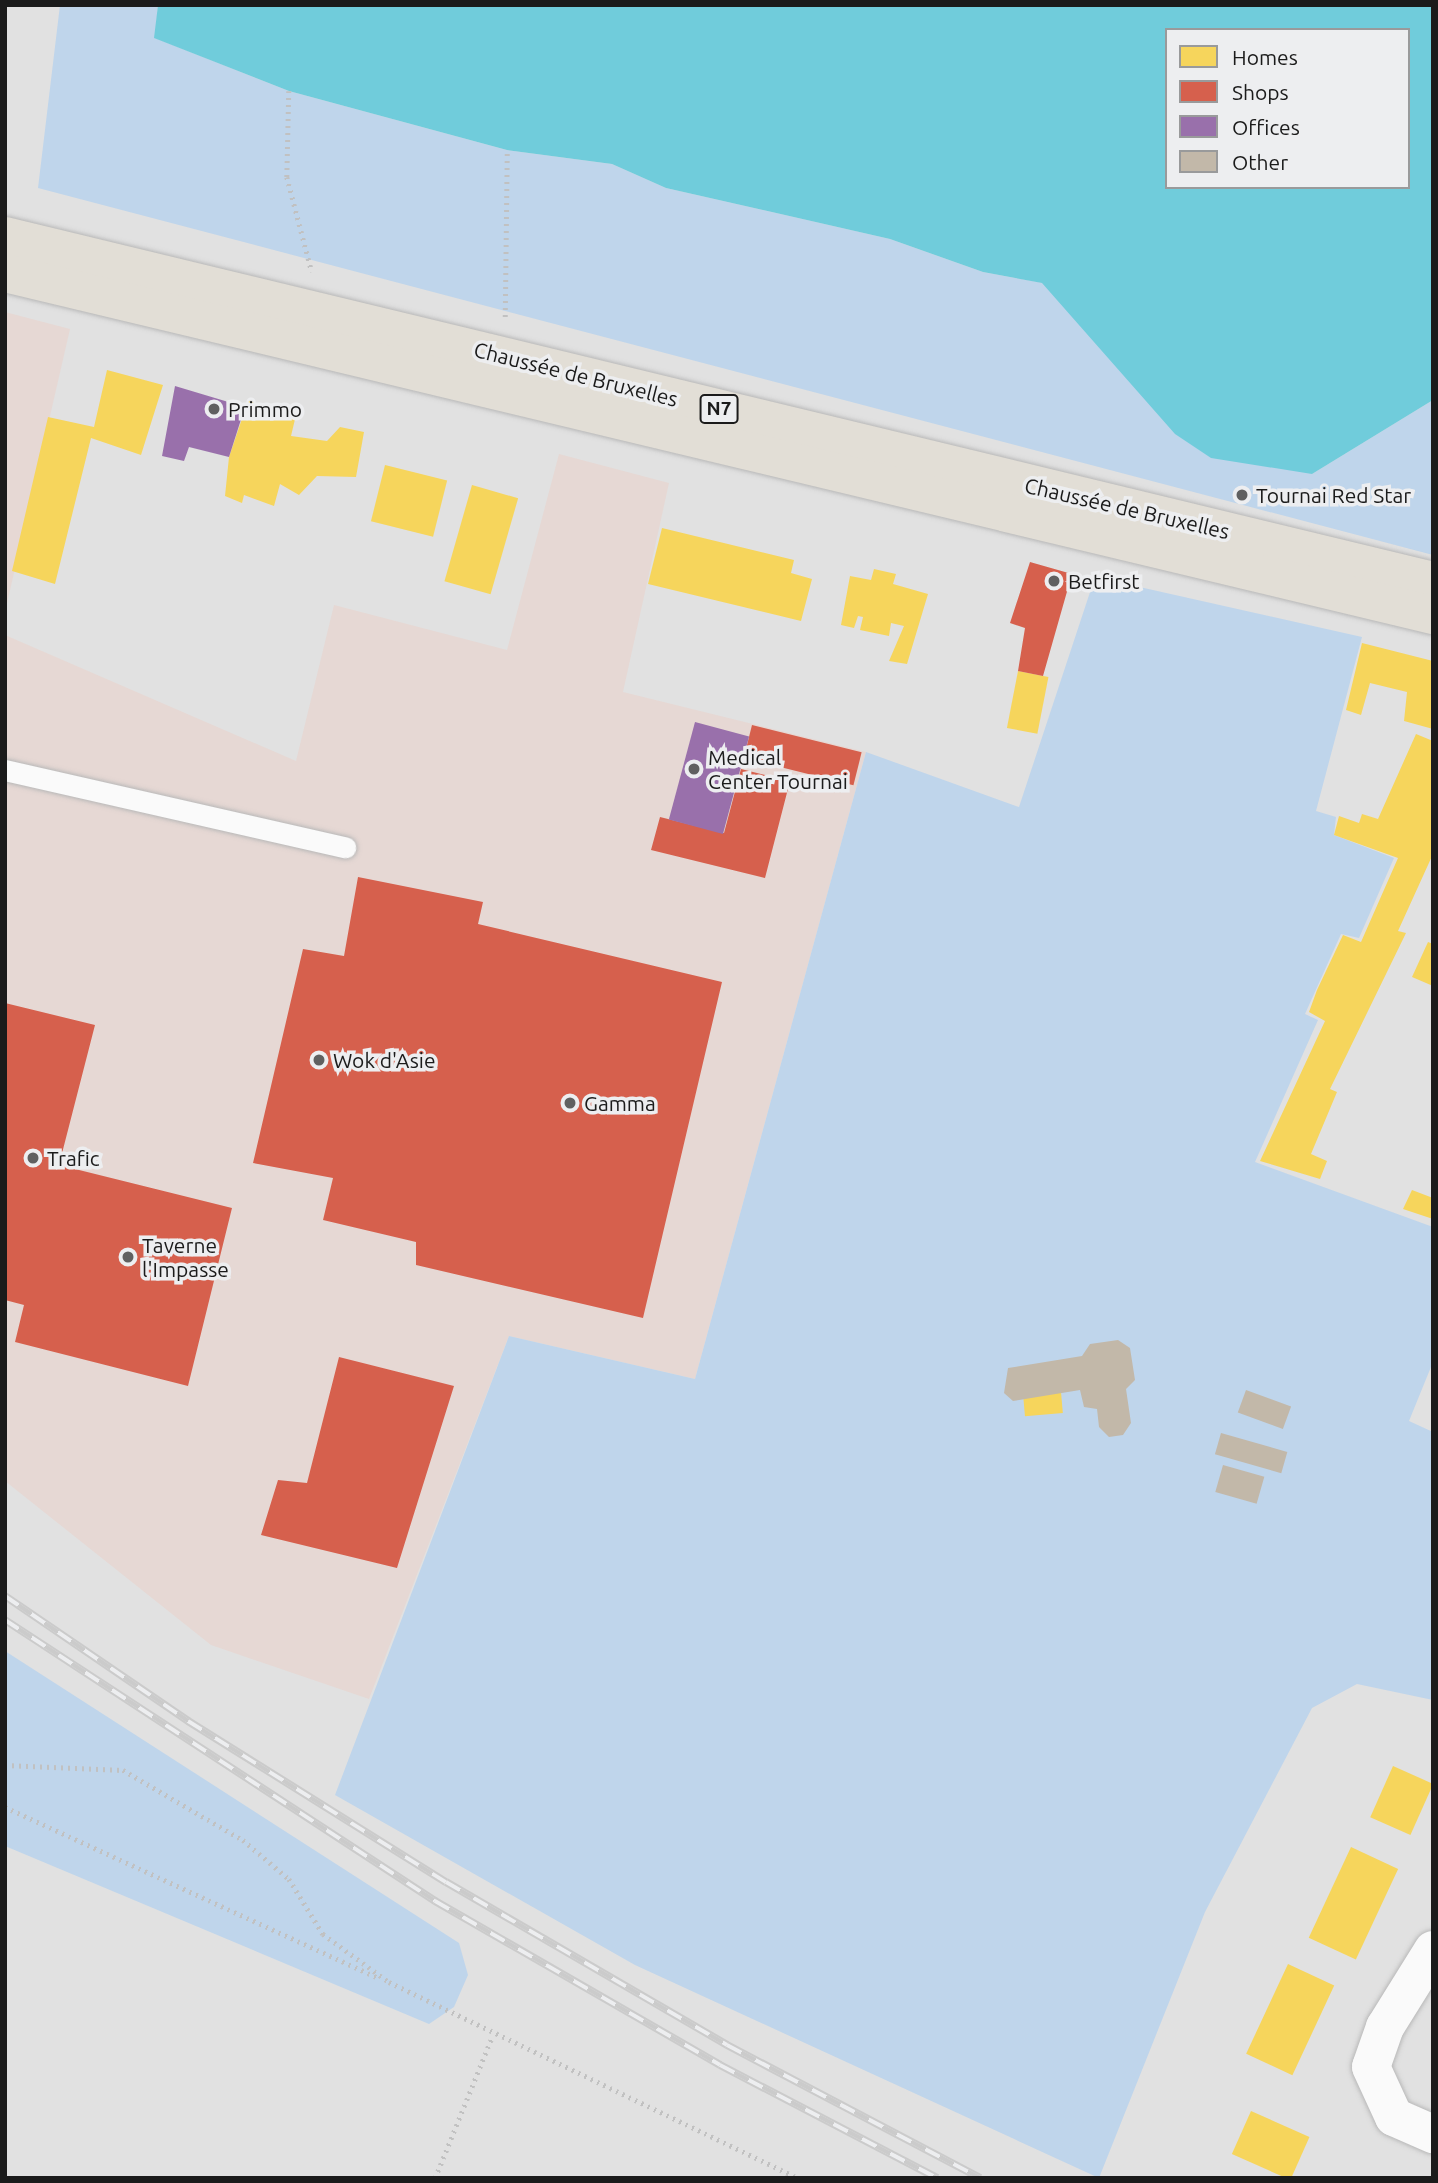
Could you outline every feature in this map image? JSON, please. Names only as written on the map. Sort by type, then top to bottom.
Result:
[{"type":"main road","name":"Chaussée de Bruxelles","points":[[5,236],[1433,581]]},
{"type":"main road","name":"Chaussée de Bruxelles","points":[[5,273],[1433,615]]},
{"type":"street","points":[[1433,1950],[1385,2027],[1371,2067],[1394,2117],[1433,2134]]},
{"type":"lane","points":[[5,770],[345,847]]},
{"type":"path","points":[[289,91],[287,177],[322,313]]},
{"type":"path","points":[[506,357],[502,227],[507,150]]},
{"type":"path","points":[[5,1765],[123,1770],[182,1801],[289,1879],[323,1934],[389,1982]]},
{"type":"path","points":[[5,1807],[389,1982],[492,2037],[799,2178]]},
{"type":"path","points":[[435,2178],[492,2037]]},
{"type":"shaded area","points":[[60,5],[158,5],[155,38],[289,91],[507,150],[612,164],[666,188],[890,239],[983,272],[1043,283],[1105,348],[1312,474],[1433,400],[1433,555],[38,188]]},
{"type":"shaded area","points":[[5,312],[70,329],[5,612]]},
{"type":"shaded area","points":[[559,454],[669,483],[623,692],[866,752],[695,1379],[509,1336],[369,1699],[211,1645],[5,1481],[5,635],[296,761],[334,605],[507,650]]},
{"type":"shaded area","points":[[1095,577],[1362,637],[1316,811],[1336,817],[1334,835],[1394,858],[1359,938],[1341,934],[1305,1014],[1318,1020],[1255,1162],[1433,1227],[1433,1362],[1409,1421],[1433,1432],[1433,1700],[1357,1684],[1312,1708],[1205,1912],[1099,2178],[635,1965],[335,1795],[509,1336],[695,1379],[866,752],[1019,807]]},
{"type":"shaded area","points":[[5,1651],[459,1943],[468,1975],[454,2007],[429,2024],[5,1846]]},
{"type":"water","points":[[158,5],[1433,5],[1433,400],[1312,474],[1211,458],[1175,434],[1042,283],[983,272],[890,239],[666,188],[612,164],[507,150],[289,91],[154,38]]},
{"type":"building: Homes","points":[[107,370],[163,385],[141,455],[91,438],[55,584],[12,571],[48,417],[94,427]]},
{"type":"building: Homes","points":[[248,401],[296,415],[291,436],[327,441],[340,427],[364,432],[356,477],[317,476],[299,495],[280,484],[274,506],[244,495],[242,503],[225,496],[229,457]]},
{"type":"building: Homes","points":[[385,465],[447,480],[433,537],[371,521]]},
{"type":"building: Homes","points":[[472,485],[518,498],[491,594],[444,581]]},
{"type":"building: Homes","points":[[662,528],[794,560],[791,573],[812,579],[801,621],[648,584]]},
{"type":"building: Homes","points":[[874,569],[896,574],[893,584],[928,594],[907,664],[889,661],[904,626],[891,623],[889,636],[860,630],[863,617],[858,616],[854,628],[841,625],[850,576],[871,580]]},
{"type":"building: Homes","points":[[1362,643],[1433,661],[1433,729],[1404,721],[1407,692],[1370,683],[1361,715],[1346,710]]},
{"type":"building: Homes","points":[[1018,671],[1048,677],[1037,734],[1007,728]]},
{"type":"building: Homes","points":[[1416,734],[1433,741],[1433,854],[1398,931],[1406,933],[1330,1089],[1337,1092],[1311,1154],[1327,1161],[1320,1179],[1260,1161],[1325,1021],[1309,1012],[1317,990],[1343,935],[1361,942],[1398,858],[1334,835],[1339,816],[1359,823],[1362,814],[1378,819]]},
{"type":"building: Homes","points":[[1428,942],[1433,944],[1433,986],[1412,977]]},
{"type":"building: Homes","points":[[1412,1190],[1433,1198],[1433,1219],[1403,1209]]},
{"type":"building: Homes","points":[[1061,1392],[1063,1413],[1025,1416],[1023,1395]]},
{"type":"building: Homes","points":[[1393,1766],[1433,1784],[1410,1835],[1370,1817]]},
{"type":"building: Homes","points":[[1351,1847],[1398,1869],[1356,1960],[1309,1938]]},
{"type":"building: Homes","points":[[1288,1964],[1334,1986],[1292,2075],[1246,2054]]},
{"type":"building: Homes","points":[[1251,2111],[1309,2137],[1291,2178],[1232,2154]]},
{"type":"building: Shops","points":[[1030,562],[1072,574],[1043,676],[1018,671],[1025,628],[1010,623]]},
{"type":"building: Shops","points":[[752,725],[862,752],[853,785],[744,758]]},
{"type":"building: Shops","points":[[741,769],[790,781],[765,878],[651,850],[660,817],[724,833]]},
{"type":"building: Shops","name":"Gamma","points":[[358,877],[483,902],[478,924],[722,982],[643,1318],[416,1265],[416,1242],[323,1220],[333,1178],[253,1163],[303,949],[344,956]]},
{"type":"building: Shops","name":"Taverne l'Impasse","points":[[5,1003],[95,1025],[59,1165],[232,1208],[188,1386],[15,1342],[24,1305],[5,1300]]},
{"type":"building: Shops","points":[[339,1357],[454,1386],[397,1568],[261,1535],[278,1480],[307,1483]]},
{"type":"building: Offices","points":[[175,386],[245,407],[229,457],[189,447],[184,461],[162,456]]},
{"type":"building: Offices","points":[[695,722],[749,736],[723,834],[669,820]]},
{"type":"building: Other","points":[[1118,1340],[1130,1348],[1135,1380],[1126,1389],[1131,1423],[1123,1435],[1109,1437],[1099,1427],[1097,1409],[1084,1407],[1080,1390],[1013,1401],[1004,1393],[1008,1368],[1082,1356],[1090,1344]]},
{"type":"building: Other","points":[[1246,1390],[1291,1406],[1283,1429],[1238,1413]]},
{"type":"building: Other","points":[[1221,1433],[1287,1452],[1281,1473],[1215,1454]]},
{"type":"building: Other","points":[[1223,1465],[1264,1477],[1257,1504],[1215,1492]]},
{"type":"railway","points":[[5,1596],[188,1721],[446,1882],[727,2045],[980,2178]]},
{"type":"railway","points":[[5,1620],[435,1901],[720,2065],[937,2178]]},
{"type":"place","name":"Primmo","points":[[214,409]]},
{"type":"place","name":"Tournai Red Star","points":[[1242,495]]},
{"type":"place","name":"Betfirst","points":[[1054,581]]},
{"type":"place","name":"Medical Center Tournai","points":[[694,769]]},
{"type":"place","name":"Wok d'Asie","points":[[319,1060]]},
{"type":"place","name":"Gamma","points":[[570,1103]]},
{"type":"place","name":"Trafic","points":[[33,1158]]},
{"type":"place","name":"Taverne l'Impasse","points":[[128,1257]]}]
